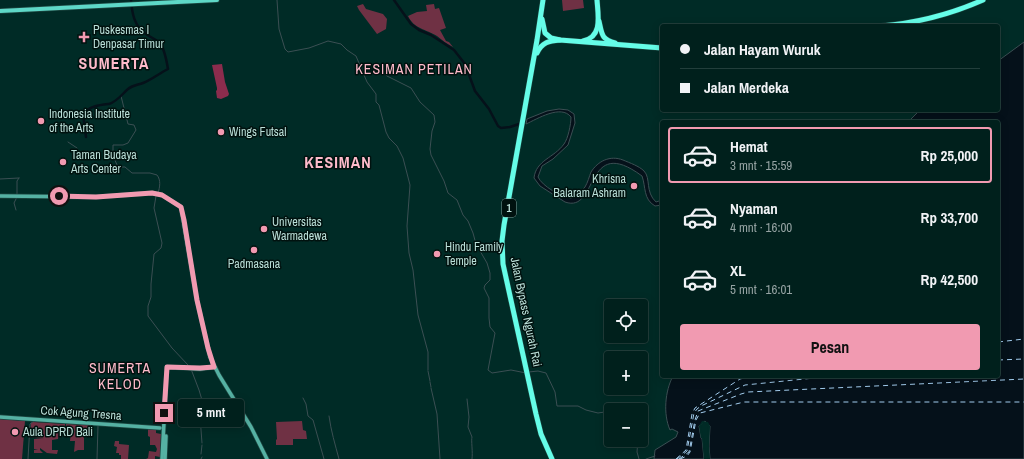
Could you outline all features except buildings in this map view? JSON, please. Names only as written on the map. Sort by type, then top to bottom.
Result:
[{"type":"highway","name":"Jalan Bypass Ngurah Rai","points":[[537,40],[542,19],[544,0]]},
{"type":"highway","name":"Jalan Bypass Ngurah Rai","points":[[524,120],[544,0]]},
{"type":"highway","points":[[598,0],[601,33],[605,39],[616,43],[635,46],[660,47]]},
{"type":"highway","points":[[923,24],[961,13],[990,0]]},
{"type":"highway","points":[[895,24],[951,13],[981,1]]},
{"type":"highway","name":"Jalan Bypass Ngurah Rai","points":[[542,19],[543,28],[546,34],[551,38],[572,42],[635,46]]},
{"type":"highway","points":[[572,42],[590,39],[596,32],[599,20]]},
{"type":"highway","name":"Jalan Bypass Ngurah Rai","points":[[553,459],[541,434],[503,264],[502,241],[537,51],[540,46],[547,42],[560,40]]},
{"type":"main road","points":[[0,11],[217,0]]},
{"type":"main road","points":[[0,196],[96,197],[157,194],[179,206],[184,222],[197,300],[214,367],[251,427],[267,459]]},
{"type":"main road","points":[[163,459],[163,430],[167,368],[214,367]]},
{"type":"main road","name":"Cok Agung Tresna","points":[[0,417],[163,430]]},
{"type":"shaded area","points":[[562,0],[583,0],[584,8],[563,11]]},
{"type":"shaded area","points":[[363,4],[366,9],[383,14],[387,19],[386,29],[377,34],[357,6]]},
{"type":"shaded area","points":[[434,4],[435,9],[439,8],[446,28],[440,30],[446,41],[453,47],[437,36],[414,24],[408,16],[417,12],[427,11],[426,5]]},
{"type":"shaded area","points":[[1024,42],[1024,459],[710,459],[710,426],[705,421],[699,426],[704,459],[654,459],[655,450],[676,437],[678,432],[672,429],[670,430],[666,417],[667,395],[672,378],[1000,378],[1000,120],[910,120],[918,112],[1000,112],[1000,60]]},
{"type":"shaded area","points":[[222,64],[229,94],[221,99],[217,98],[217,88],[212,65]]},
{"type":"shaded area","points":[[559,109],[568,110],[574,114],[575,123],[568,145],[553,159],[542,166],[538,177],[543,184],[557,193],[571,198],[585,187],[591,172],[597,165],[605,160],[614,158],[623,160],[644,171],[647,177],[650,194],[656,202],[660,201],[660,205],[655,206],[648,200],[642,176],[623,165],[610,164],[601,168],[594,177],[583,197],[576,203],[565,202],[540,186],[534,178],[535,172],[542,163],[564,144],[567,139],[571,117],[567,113],[555,112],[542,116],[526,124],[527,119],[547,111]]},
{"type":"shaded area","points":[[0,419],[25,421],[22,459],[0,459]]},
{"type":"shaded area","points":[[302,421],[303,430],[306,431],[307,439],[293,439],[293,445],[276,445],[276,422]]},
{"type":"shaded area","points":[[31,423],[65,424],[65,428],[59,428],[58,439],[52,440],[52,450],[58,450],[57,454],[47,453],[40,448],[43,453],[34,453],[34,450],[38,450],[34,449],[34,439],[44,438],[30,437]]},
{"type":"shaded area","points":[[66,424],[91,425],[90,434],[84,436],[84,450],[74,452],[75,441],[70,441],[71,432],[76,432],[66,431]]},
{"type":"shaded area","points":[[148,429],[156,429],[156,433],[161,434],[160,457],[155,456],[155,459],[146,459],[148,458],[149,451],[156,452],[157,449],[155,445],[150,445]]},
{"type":"shaded area","points":[[115,441],[119,441],[119,444],[129,445],[128,459],[121,459],[121,455],[116,453],[117,447],[114,446]]},
{"type":"pier","points":[[702,421],[708,422],[710,426],[710,459],[708,459],[707,446],[708,426],[705,423],[701,426],[706,459],[704,459],[699,426]]},
{"type":"waterway","points":[[86,137],[83,114],[85,111],[95,106],[112,103],[130,88],[146,82],[168,69],[161,44],[142,31],[136,23],[131,0]]},
{"type":"waterway","points":[[277,0],[279,29],[285,49],[288,52],[309,48],[328,41],[341,44],[356,56],[367,82],[376,94],[376,102],[379,105],[386,132],[389,138],[397,146],[403,158],[410,185],[407,226],[409,253],[413,270],[418,315],[428,352],[428,370]]},
{"type":"waterway","points":[[394,0],[411,24],[454,50],[465,64],[475,91],[489,109],[498,126],[501,128],[510,127],[522,123]]},
{"type":"waterway","points":[[379,69],[387,76],[411,88],[420,102],[434,115],[435,122],[432,131],[430,149],[431,155],[444,181],[448,193],[457,200],[463,215],[468,221],[476,244],[487,263],[490,273],[490,280],[484,288],[489,298],[490,327],[495,333],[488,370],[492,373],[511,370],[526,373]]},
{"type":"waterway","points":[[121,96],[128,124],[134,125],[136,130],[128,143],[123,145],[113,145],[113,156],[118,167],[125,167],[132,173],[150,173],[157,175],[160,184],[158,193]]},
{"type":"waterway","points":[[68,142],[77,148]]},
{"type":"waterway","points":[[0,179],[19,178]]},
{"type":"waterway","points":[[17,194],[17,181],[19,178]]},
{"type":"waterway","points":[[156,196],[154,208],[162,243],[161,248],[154,254],[148,316],[172,348],[188,365]]},
{"type":"waterway","points":[[16,210],[14,203],[17,197]]},
{"type":"waterway","points":[[191,369],[202,400],[200,416],[202,443]]},
{"type":"waterway","points":[[428,371],[430,381]]},
{"type":"waterway","points":[[529,372],[538,371],[546,373],[555,392],[557,406],[578,406],[598,413],[604,412]]},
{"type":"waterway","points":[[430,382],[431,387]]},
{"type":"waterway","points":[[431,388],[437,414],[440,459]]},
{"type":"waterway","points":[[303,398],[306,404],[308,416],[313,420],[324,459]]},
{"type":"waterway","points":[[467,399],[469,417],[468,427],[472,437],[472,459]]},
{"type":"waterway","points":[[329,416],[339,459]]},
{"type":"waterway","points":[[28,459],[30,424],[34,421]]},
{"type":"waterway","points":[[97,459],[98,426]]},
{"type":"waterway","points":[[201,454],[202,445]]},
{"type":"waterway","points":[[637,447],[639,459]]},
{"type":"waterway","points":[[646,459],[655,456]]},
{"type":"ferry route","points":[[1000,342],[1024,339]]},
{"type":"ferry route","points":[[1000,360],[1024,359]]},
{"type":"ferry route","points":[[676,459],[686,450],[692,414],[695,408],[740,379],[744,378]]},
{"type":"ferry route","points":[[677,459],[687,451],[694,413],[701,406],[745,385],[814,378]]},
{"type":"ferry route","points":[[679,459],[689,452],[698,411],[748,392],[1024,379]]},
{"type":"ferry route","points":[[680,459],[687,456],[690,452],[696,420],[700,413],[744,402],[1024,402]]},
{"type":"place","name":"Puskesmas I Denpasar Timur","points":[[84,37]]},
{"type":"place","name":"Indonesia Institute of the Arts","points":[[41,121]]},
{"type":"place","name":"Wings Futsal","points":[[221,132]]},
{"type":"place","name":"Taman Budaya Arts Center","points":[[63,162]]},
{"type":"place","name":"Khrisna Balaram Ashram","points":[[634,186]]},
{"type":"place","name":"Universitas Warmadewa","points":[[264,229]]},
{"type":"place","name":"Padmasana","points":[[254,250]]},
{"type":"place","name":"Hindu Family Temple","points":[[437,254]]},
{"type":"place","name":"Aula DPRD Bali","points":[[15,432]]},
{"type":"district","name":"SUMERTA","points":[[114,63]]},
{"type":"district","name":"KESIMAN PETILAN","points":[[414,69]]},
{"type":"district","name":"KESIMAN","points":[[338,162]]},
{"type":"district","name":"SUMERTA KELOD","points":[[120,376]]},
{"type":"route","points":[[59,196],[96,197],[152,193],[162,195],[181,207],[192,276],[210,357],[214,367],[167,367],[164,413]]}]
